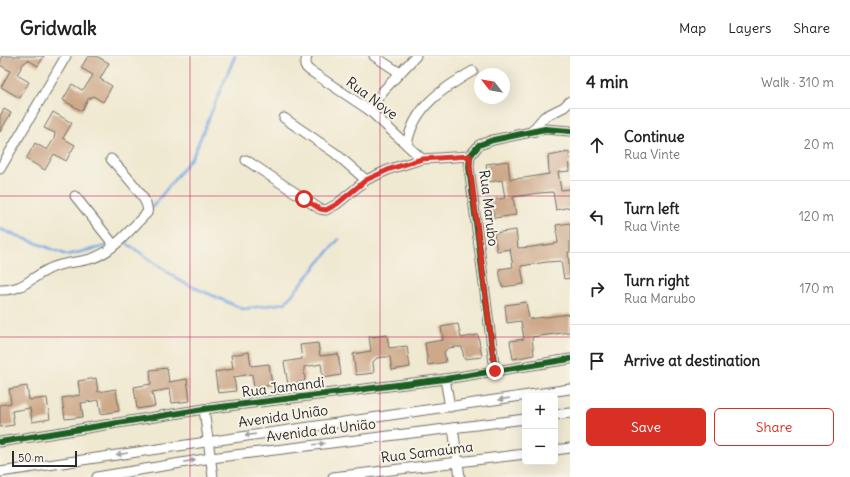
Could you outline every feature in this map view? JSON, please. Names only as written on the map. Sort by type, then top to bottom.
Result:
[{"type":"street","points":[[0,169],[66,56]]},
{"type":"street","points":[[374,56],[400,73]]},
{"type":"street","points":[[369,110],[383,91],[416,56]]},
{"type":"street","name":"Rua Nove","points":[[306,59],[309,70],[369,110],[422,159]]},
{"type":"street","points":[[407,145],[409,133],[416,118],[427,103],[444,88],[473,71]]},
{"type":"street","points":[[532,131],[544,117],[570,101]]},
{"type":"street","points":[[284,118],[335,152],[366,180]]},
{"type":"street","name":"Rua Marubo","points":[[495,371],[470,167],[470,156],[479,145],[493,140],[545,129],[570,131]]},
{"type":"street","points":[[246,160],[310,203],[320,209],[326,210],[337,204],[366,180],[390,169],[422,159],[470,156]]},
{"type":"street","points":[[0,290],[20,288],[58,265],[92,259],[114,245],[147,213],[148,210],[140,192],[110,159]]},
{"type":"street","points":[[75,196],[114,245]]},
{"type":"street","name":"Rua Jamandi","points":[[0,442],[204,409],[445,379],[570,359]]},
{"type":"street","points":[[445,379],[450,407]]},
{"type":"street","name":"Avenida União","points":[[0,472],[570,389]]},
{"type":"street","points":[[204,409],[213,477]]},
{"type":"street","points":[[558,415],[570,413]]},
{"type":"street","name":"Avenida da União","points":[[97,477],[211,458],[522,419]]},
{"type":"street","points":[[453,428],[460,477]]},
{"type":"street","points":[[558,450],[570,448]]},
{"type":"street","name":"Rua Samaúma","points":[[337,477],[522,454]]},
{"type":"building","points":[[2,56],[44,56],[38,66],[28,60],[23,64],[17,75],[29,82],[20,98],[1,87],[10,71],[0,65]]},
{"type":"building","points":[[88,56],[96,56],[109,63],[100,79],[112,86],[103,102],[93,96],[88,99],[82,111],[63,100],[72,84],[82,90],[93,75],[81,68]]},
{"type":"building","points":[[4,109],[11,113],[0,132],[0,116]]},
{"type":"building","points":[[53,112],[72,123],[63,138],[75,145],[66,161],[54,154],[45,170],[26,159],[35,143],[47,150],[54,139],[55,133],[44,128]]},
{"type":"building","points":[[569,152],[570,171],[558,172],[561,190],[570,189],[570,207],[556,210],[553,192],[539,193],[513,197],[516,215],[494,218],[491,200],[505,198],[502,180],[489,182],[486,164],[508,161],[510,179],[524,178],[549,174],[548,156]]},
{"type":"building","points":[[570,223],[570,252],[568,252],[570,278],[564,279],[561,261],[547,262],[521,266],[524,284],[502,287],[499,269],[513,267],[510,249],[497,251],[494,233],[516,230],[518,248],[532,247],[558,243],[556,225]]},
{"type":"building","points":[[526,302],[529,319],[570,314],[570,332],[532,337],[534,355],[513,359],[510,341],[524,339],[521,321],[507,323],[505,305]]},
{"type":"building","points":[[458,324],[461,338],[478,335],[482,357],[464,359],[462,347],[448,348],[444,352],[446,362],[428,365],[425,343],[443,340],[441,327]]},
{"type":"building","points":[[387,335],[389,348],[407,346],[410,367],[392,370],[390,357],[377,358],[373,362],[374,373],[356,375],[353,354],[371,351],[369,337]]},
{"type":"building","points":[[318,343],[320,356],[338,354],[341,375],[323,378],[321,364],[304,367],[305,381],[288,384],[284,362],[302,359],[300,345]]},
{"type":"building","points":[[249,352],[251,366],[269,364],[272,385],[254,388],[252,374],[234,377],[236,391],[218,393],[215,372],[233,369],[231,355]]},
{"type":"building","points":[[167,368],[169,382],[187,379],[190,401],[172,403],[170,389],[152,392],[155,406],[137,409],[134,387],[151,384],[150,370]]},
{"type":"building","points":[[96,378],[98,392],[116,389],[119,411],[101,414],[99,400],[81,403],[83,417],[65,419],[62,398],[80,395],[78,381]]},
{"type":"building","points":[[27,386],[29,400],[47,398],[50,419],[32,422],[30,408],[12,411],[14,425],[0,427],[0,405],[11,403],[9,389]]},
{"type":"waterway","points":[[150,210],[193,156],[235,56]]},
{"type":"waterway","points":[[0,229],[67,255],[107,246]]},
{"type":"waterway","points":[[122,243],[125,242],[182,282],[243,309],[285,303],[339,239]]},
{"type":"cycle path","points":[[495,371],[469,167],[470,156],[479,145],[493,140],[545,129],[570,131]]},
{"type":"cycle path","points":[[0,442],[204,409],[445,379],[570,359]]},
{"type":"route","points":[[304,199],[320,209],[326,210],[337,204],[366,180],[390,169],[422,159],[470,156],[471,177],[495,371]]}]
